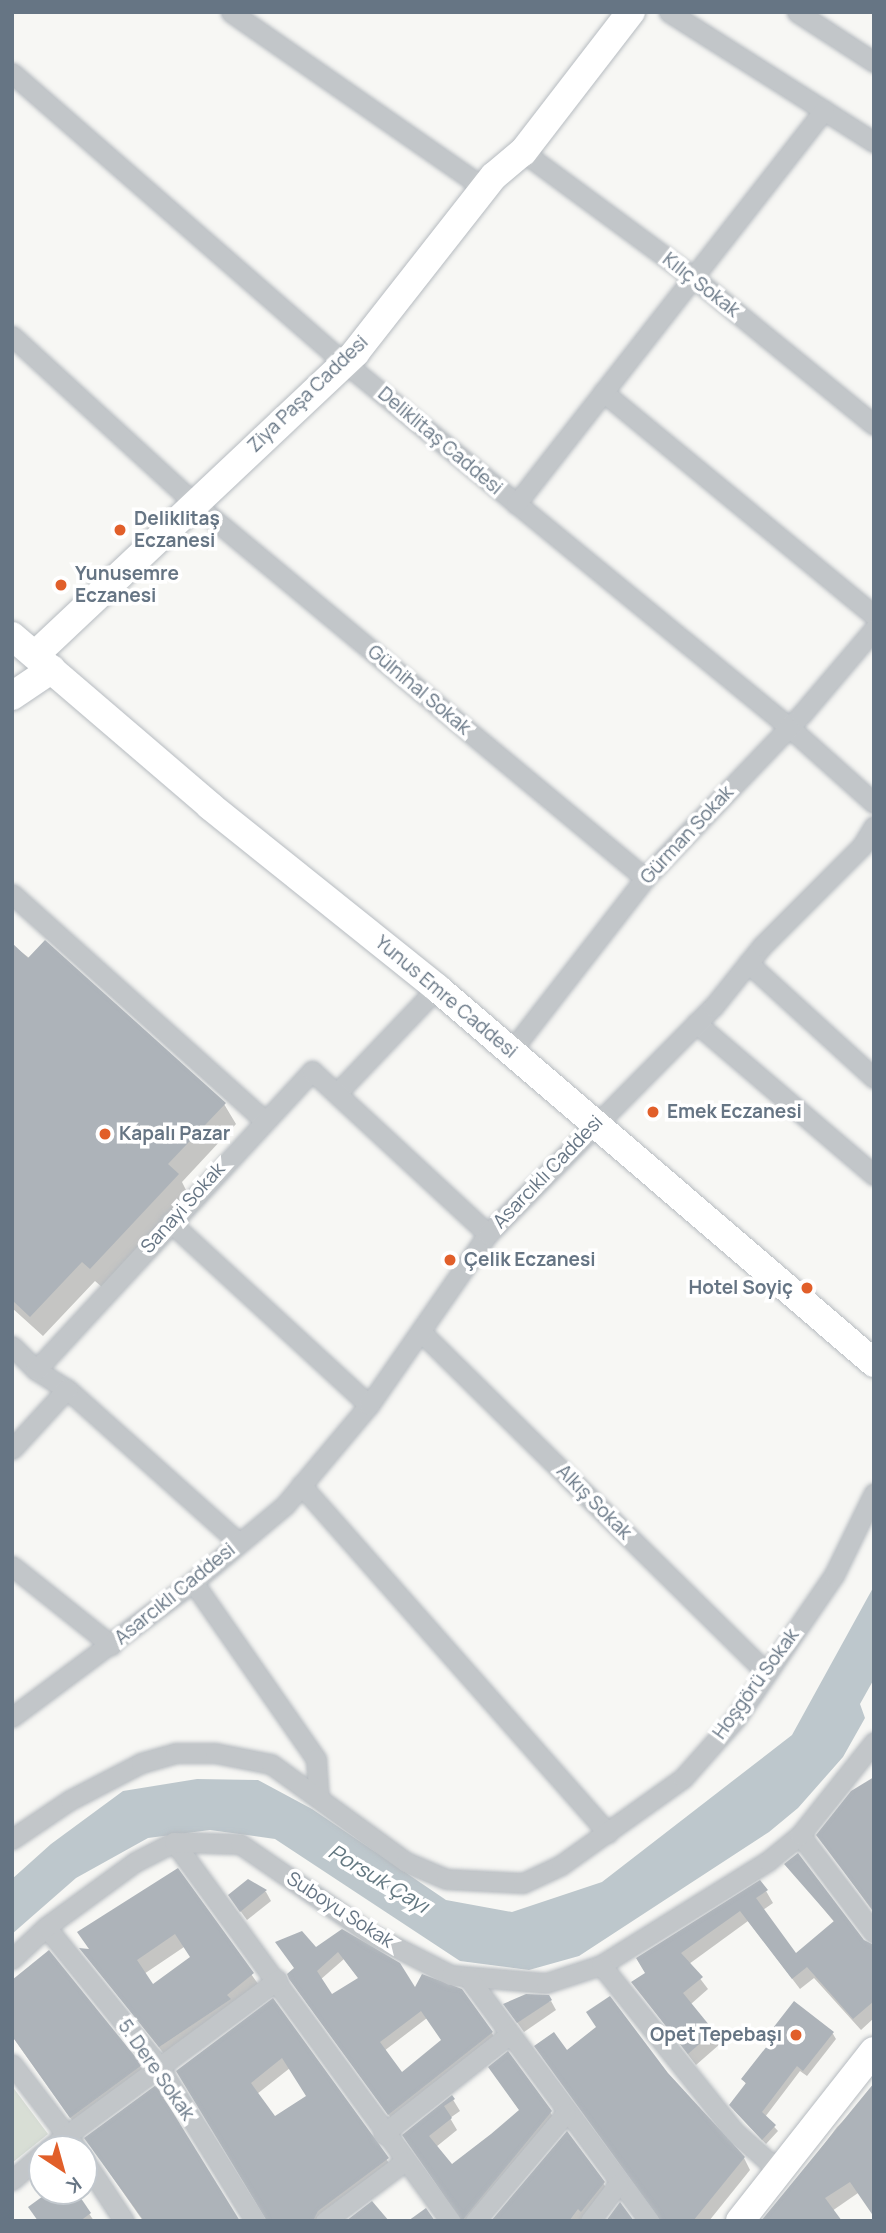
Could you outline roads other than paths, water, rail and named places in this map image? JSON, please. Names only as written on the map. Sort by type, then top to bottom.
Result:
[{"type":"main road","name":"Ziya Paşa Caddesi","points":[[12,696],[27,652],[345,363],[486,189],[523,152],[629,13]]},
{"type":"main road","name":"Yunus Emre Caddesi","points":[[27,652],[210,806],[437,988],[593,1125],[874,1363]]},
{"type":"main road","points":[[740,2221],[874,2051]]},
{"type":"street","points":[[231,12],[486,189]]},
{"type":"street","points":[[669,12],[874,142]]},
{"type":"street","points":[[797,12],[874,62]]},
{"type":"street","name":"Deliklitaş Caddesi","points":[[12,73],[345,363],[789,727],[874,803]]},
{"type":"street","points":[[516,504],[824,110]]},
{"type":"street","name":"Kılıç Sokak","points":[[523,152],[694,278],[874,425]]},
{"type":"street","name":"Gülnihal Sokak","points":[[12,336],[193,502],[645,878]]},
{"type":"street","points":[[603,392],[874,615]]},
{"type":"street","name":"Gürman Sokak","points":[[511,1051],[645,878],[789,727],[874,629]]},
{"type":"street","name":"Asarcıklı Caddesi","points":[[12,1717],[193,1582],[285,1505],[369,1405],[422,1333],[429,1313],[488,1234],[696,1023],[748,963],[868,851],[874,826]]},
{"type":"street","points":[[12,894],[263,1119]]},
{"type":"street","points":[[748,963],[874,1078]]},
{"type":"street","points":[[337,1093],[437,988]]},
{"type":"street","points":[[696,1023],[874,1175]]},
{"type":"street","name":"Sanayi Sokak","points":[[36,1370],[263,1119],[312,1071],[488,1234]]},
{"type":"street","points":[[170,1222],[369,1405]]},
{"type":"street","name":"Alkış Sokak","points":[[422,1333],[765,1671]]},
{"type":"street","points":[[12,1346],[36,1370],[67,1389],[238,1542]]},
{"type":"street","points":[[12,1449],[67,1389]]},
{"type":"street","points":[[300,1485],[602,1837]]},
{"type":"street","name":"Hoşgörü Sokak","points":[[12,1839],[70,1800],[141,1763],[175,1752],[215,1753],[271,1764],[406,1862],[446,1879],[523,1882],[602,1837],[683,1778],[736,1718],[765,1671],[834,1575],[874,1493]]},
{"type":"street","points":[[14,1571],[111,1645]]},
{"type":"street","points":[[193,1582],[316,1759],[320,1797]]},
{"type":"street","name":"Suboyu Sokak","points":[[12,1959],[46,1927],[135,1862],[174,1842],[240,1844],[374,1936],[451,1975],[546,1983],[601,1965],[768,1861],[800,1835],[874,1742]]},
{"type":"street","points":[[800,1835],[874,1933]]},
{"type":"street","points":[[174,1842],[276,1980],[383,2134],[450,2221]]},
{"type":"street","name":"5. Dere Sokak","points":[[46,1927],[158,2065],[255,2221]]},
{"type":"street","points":[[601,1965],[735,2132],[779,2171]]},
{"type":"street","points":[[468,1977],[566,2113],[649,2221]]},
{"type":"street","points":[[78,2135],[158,2065],[276,1980]]},
{"type":"street","points":[[383,2134],[510,2034]]},
{"type":"street","points":[[12,2064],[66,2135]]},
{"type":"street","points":[[475,2221],[566,2113]]},
{"type":"street","points":[[325,2221],[404,2162]]},
{"type":"street","points":[[12,2180],[28,2166]]},
{"type":"street","points":[[98,2181],[124,2221]]},
{"type":"street","points":[[590,2221],[619,2183]]},
{"type":"water","name":"Porsuk Çayı","points":[[874,1586],[874,1679],[860,1704],[865,1718],[843,1757],[798,1808],[769,1832],[579,1956],[529,1970],[460,1961],[275,1839],[210,1830],[148,1838],[76,1878],[12,1934],[12,1879],[51,1844],[123,1791],[197,1779],[258,1780],[312,1809],[446,1900],[512,1912],[602,1882],[792,1735]]},
{"type":"place","name":"Deliklitaş Eczanesi","points":[[120,530]]},
{"type":"place","name":"Yunusemre Eczanesi","points":[[61,585]]},
{"type":"place","name":"Emek Eczanesi","points":[[653,1112]]},
{"type":"place","name":"Kapalı Pazar","points":[[105,1134]]},
{"type":"place","name":"Çelik Eczanesi","points":[[450,1260]]},
{"type":"place","name":"Hotel Soyiç","points":[[807,1288]]},
{"type":"place","name":"Opet Tepebaşı","points":[[796,2035]]}]
